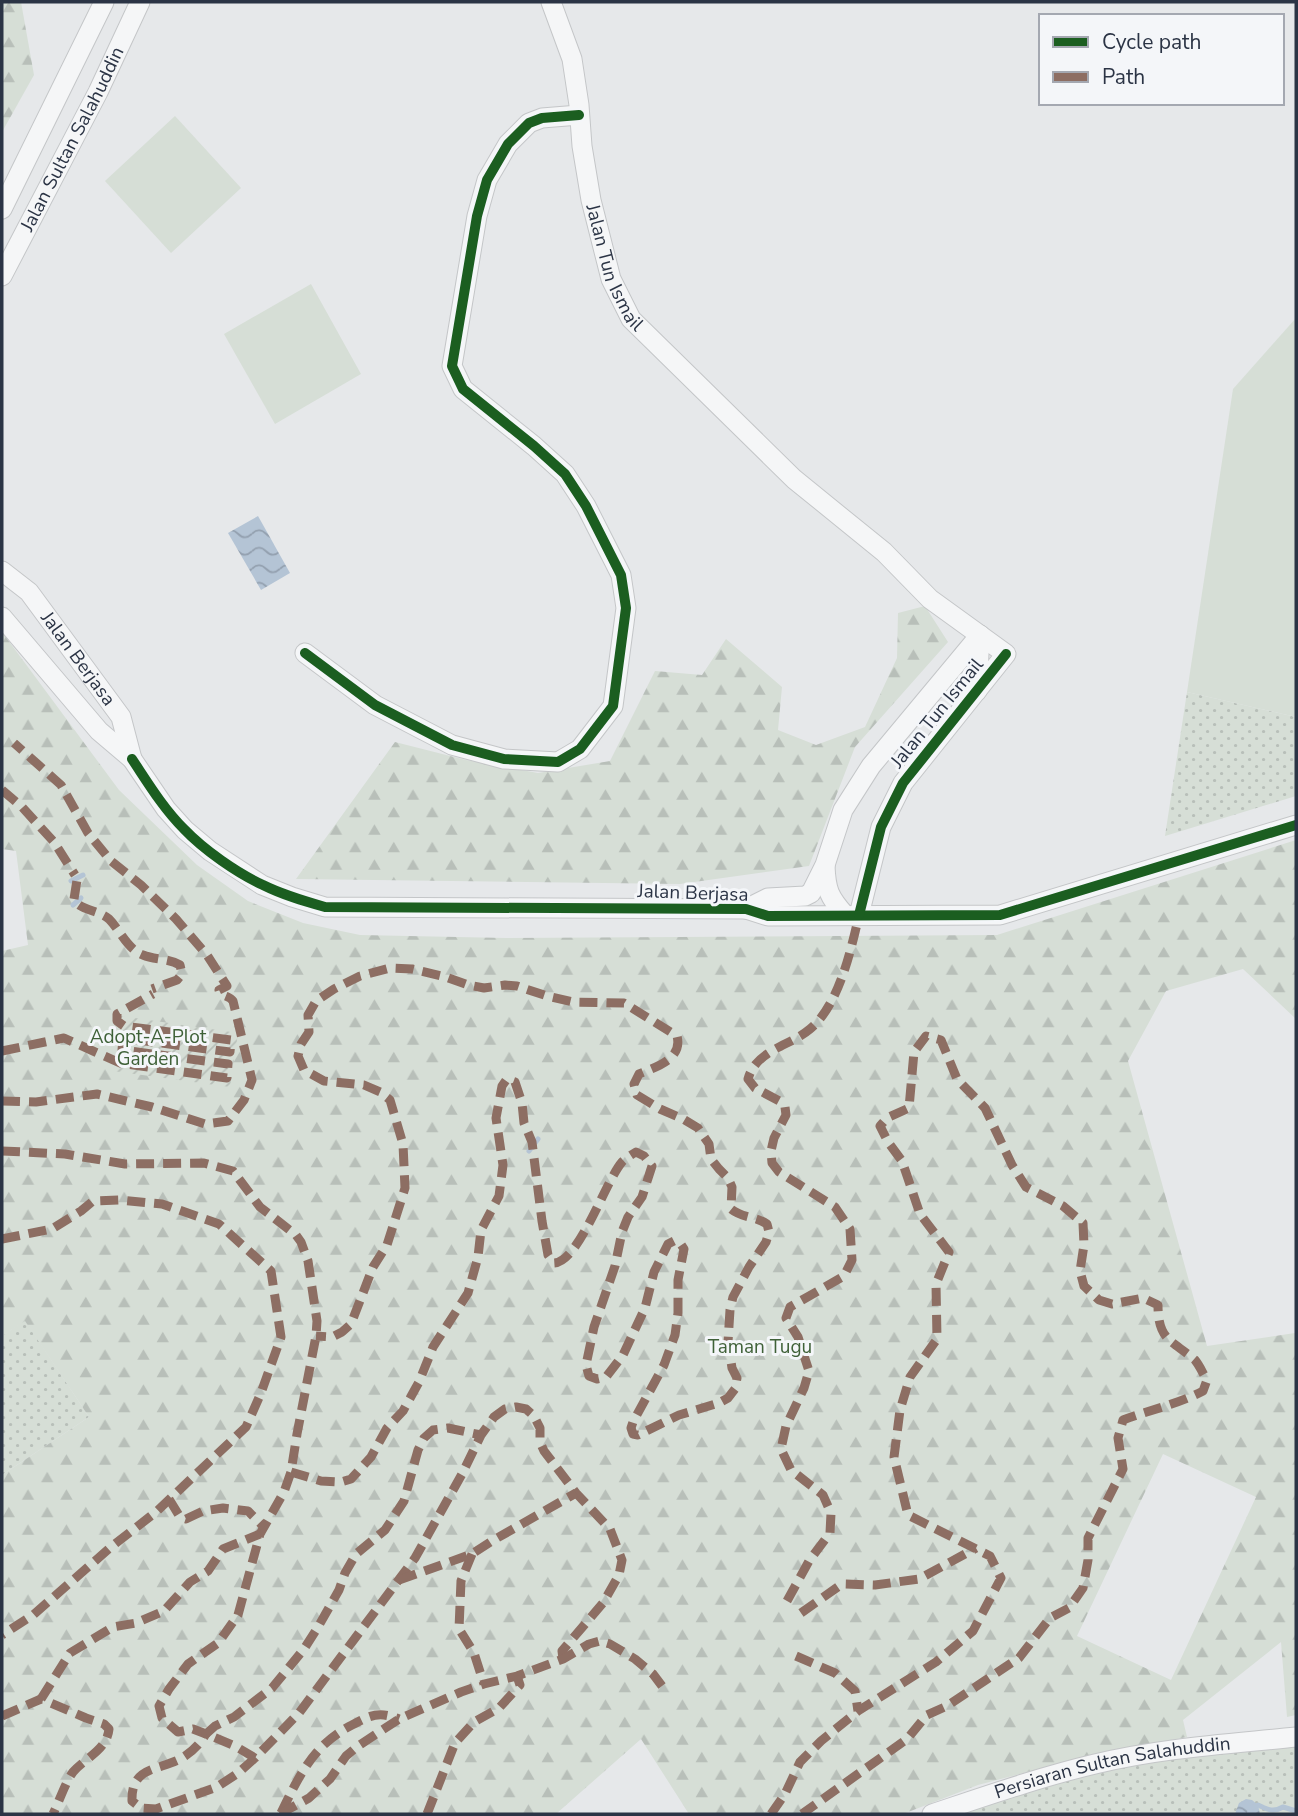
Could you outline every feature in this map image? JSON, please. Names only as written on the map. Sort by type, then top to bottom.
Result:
[{"type":"street","name":"Jalan Sultan Salahuddin","points":[[2,209],[104,2]]},
{"type":"street","name":"Jalan Sultan Salahuddin","points":[[2,275],[98,92],[140,2]]},
{"type":"street","name":"Jalan Tun Ismail","points":[[551,2],[572,59],[591,200],[611,279],[631,319],[794,479],[884,552],[930,599],[1006,654],[903,783],[881,827],[852,915],[833,901],[826,884],[825,864]]},
{"type":"street","points":[[304,653],[375,705],[452,745],[504,759],[558,762],[580,749],[613,706],[626,608],[621,575],[586,506],[565,474],[463,389],[452,366],[477,216],[487,180],[508,144],[529,123],[542,118],[579,115]]},
{"type":"street","name":"Jalan Berjasa","points":[[2,571],[29,592],[121,717],[132,759]]},
{"type":"street","name":"Jalan Berjasa","points":[[2,617],[99,731],[132,759],[166,809],[185,830],[210,851],[262,885],[324,907],[746,909],[768,916],[1000,915],[1296,825]]},
{"type":"street","name":"Jalan Tun Ismail","points":[[746,909],[768,898],[805,896],[811,893],[825,864],[843,810],[871,766],[980,635]]},
{"type":"street","points":[[977,691],[980,635]]},
{"type":"street","name":"Persiaran Sultan Salahuddin","points":[[932,1814],[1015,1786],[1097,1763],[1157,1752],[1296,1737]]},
{"type":"green space","points":[[2,2],[21,2],[34,75],[2,132]]},
{"type":"green space","points":[[175,116],[241,188],[171,253],[105,181]]},
{"type":"green space","points":[[311,284],[361,374],[275,424],[224,334]]},
{"type":"green space","points":[[1296,318],[1296,717],[1187,692],[1233,389]]},
{"type":"green space","points":[[925,606],[948,642],[855,747],[809,866],[680,884],[296,879],[395,742],[466,760],[538,773],[610,761],[655,671],[702,675],[726,639],[782,687],[778,730],[816,745],[865,727],[897,658],[898,613]]},
{"type":"green space","name":"Taman Tugu","points":[[2,632],[119,790],[197,865],[248,901],[303,923],[360,935],[506,938],[997,935],[1296,840],[1296,1019],[1243,969],[1166,991],[1128,1061],[1207,1346],[1295,1333],[1296,1292],[1296,1715],[1287,1717],[1281,1642],[1183,1720],[1187,1737],[1084,1757],[978,1785],[903,1814],[689,1814],[641,1739],[556,1814],[2,1814],[2,1475],[89,1417],[25,1321],[2,1336],[2,951],[28,945],[16,851],[2,849]],"holes":[[[1163,1454],[1256,1497],[1171,1680],[1077,1636]]]},
{"type":"green space","points":[[1187,692],[1296,717],[1296,796],[1165,836]]},
{"type":"green space","name":"Adopt-A-Plot Garden","points":[[121,1016],[238,1033],[230,1087],[113,1071]]},
{"type":"green space","points":[[25,1320],[89,1417],[2,1475],[2,1336]]},
{"type":"green space","points":[[1296,1744],[1296,1814],[959,1814],[1029,1789],[1147,1759]]},
{"type":"water","points":[[258,516],[290,573],[261,590],[228,533]]},
{"type":"water","points":[[1246,1799],[1258,1805],[1260,1814],[1235,1814],[1239,1803]]},
{"type":"waterway","points":[[71,881],[83,875]]},
{"type":"waterway","points":[[73,905],[81,898]]},
{"type":"waterway","points":[[529,1151],[538,1139]]},
{"type":"waterway","points":[[1249,1814],[1251,1808],[1258,1805],[1270,1810],[1283,1807],[1296,1811]]},
{"type":"marked path","points":[[2,1101],[36,1102],[97,1094],[152,1107],[205,1124],[228,1121],[244,1100],[252,1080],[233,1001],[220,992],[219,990],[227,986],[207,955],[176,919],[111,861],[88,833],[61,785],[14,743]]},
{"type":"marked path","points":[[2,790],[22,807],[54,842],[75,875]]},
{"type":"marked path","points":[[74,899],[77,880]]},
{"type":"marked path","points":[[79,905],[109,919],[137,952],[180,965],[182,974],[177,980],[152,989]]},
{"type":"marked path","points":[[787,1601],[809,1561],[830,1533],[831,1513],[823,1495],[791,1470],[781,1449],[786,1426],[809,1371],[798,1337],[786,1318],[790,1307],[844,1276],[852,1260],[850,1229],[835,1207],[779,1172],[772,1163],[774,1138],[786,1115],[785,1107],[755,1088],[748,1079],[758,1061],[810,1029],[829,1006],[842,976],[859,915]]},
{"type":"marked path","points":[[291,1472],[321,1481],[341,1482],[351,1479],[371,1457],[387,1428],[403,1411],[419,1382],[433,1347],[468,1293],[478,1257],[481,1230],[499,1196],[503,1165],[496,1118],[502,1086],[507,1079],[515,1082],[522,1103],[524,1123],[532,1142],[548,1255],[554,1263],[573,1250],[622,1162],[636,1152],[644,1156],[652,1166],[642,1197],[628,1217],[622,1232],[615,1266],[594,1327],[586,1365],[589,1376],[597,1379],[606,1377],[623,1355],[645,1308],[654,1272],[668,1244],[674,1241],[680,1243],[684,1249],[678,1280],[675,1335],[664,1365],[633,1422],[633,1434],[638,1435],[679,1415],[728,1398],[735,1389],[737,1378],[732,1368],[728,1342],[733,1297],[766,1242],[769,1232],[767,1224],[731,1209],[732,1187],[728,1178],[711,1159],[709,1144],[698,1128],[637,1095],[634,1084],[639,1074],[667,1061],[676,1051],[677,1036],[624,1003],[573,1002],[517,986],[484,988],[412,969],[390,968],[360,976],[316,1001],[308,1015],[309,1032],[301,1044],[298,1056],[304,1070],[324,1081],[364,1085],[390,1100],[403,1144],[405,1188],[387,1245],[373,1267],[351,1324],[332,1337],[316,1336]]},
{"type":"marked path","points":[[2,1051],[64,1038],[120,1063],[227,1078],[228,1064],[122,1050],[123,1038],[230,1052],[231,1040],[124,1026],[117,1021],[117,1014],[153,994]]},
{"type":"marked path","points":[[771,1814],[785,1794],[800,1762],[821,1741],[858,1711],[936,1662],[973,1631],[1001,1578],[990,1556],[908,1515],[894,1457],[900,1410],[910,1377],[937,1339],[936,1284],[949,1252],[920,1214],[902,1161],[880,1126],[887,1118],[909,1108],[914,1052],[926,1036],[941,1040],[957,1079],[985,1108],[1012,1165],[1026,1187],[1063,1206],[1083,1223],[1084,1245],[1080,1271],[1084,1286],[1099,1300],[1112,1304],[1143,1298],[1158,1305],[1164,1333],[1195,1360],[1207,1380],[1203,1391],[1193,1396],[1123,1420],[1118,1438],[1123,1469],[1088,1538],[1088,1560],[1083,1588],[1069,1608],[1050,1618],[1019,1658],[947,1706],[927,1715],[907,1739],[802,1814]]},
{"type":"marked path","points":[[2,1151],[65,1154],[125,1164],[204,1163],[233,1171],[260,1207],[296,1235],[308,1261],[317,1321],[316,1336],[291,1472],[284,1492],[260,1534],[238,1615],[218,1643],[188,1664],[159,1706],[162,1718],[178,1732],[193,1729],[206,1734],[196,1748],[182,1758],[141,1775],[136,1781],[132,1801],[141,1808],[156,1809],[217,1787],[255,1758],[299,1713],[415,1558],[481,1435],[494,1417],[505,1409],[526,1409],[534,1416],[540,1428],[540,1442],[544,1451],[576,1493],[610,1529],[622,1560],[619,1575],[603,1603],[562,1651],[563,1659]]},
{"type":"marked path","points":[[2,1239],[52,1229],[93,1201],[119,1200],[162,1204],[219,1224],[271,1271],[281,1337],[246,1427],[156,1512],[33,1615],[2,1635]]},
{"type":"marked path","points":[[255,1758],[206,1734],[272,1688],[304,1649],[339,1590],[356,1554],[385,1530],[404,1501],[424,1438],[433,1430],[448,1428],[481,1435]]},
{"type":"marked path","points":[[399,1580],[472,1554],[576,1493]]},
{"type":"marked path","points":[[169,1499],[180,1517],[186,1519],[203,1511],[223,1508],[248,1511],[264,1527]]},
{"type":"marked path","points":[[41,1699],[70,1653],[113,1627],[136,1623],[164,1611],[190,1582],[208,1571],[223,1549],[260,1534]]},
{"type":"marked path","points":[[801,1613],[842,1584],[875,1585],[919,1579],[976,1548]]},
{"type":"marked path","points":[[472,1554],[461,1581],[459,1629],[474,1653],[484,1684]]},
{"type":"marked path","points":[[280,1814],[309,1798],[330,1779],[346,1756],[399,1719],[461,1692],[563,1659],[589,1644],[600,1641],[610,1644],[635,1659],[653,1674],[662,1686]]},
{"type":"marked path","points":[[796,1656],[835,1673],[855,1691],[858,1711]]},
{"type":"marked path","points":[[427,1814],[455,1743],[474,1722],[499,1708],[520,1685],[517,1676]]},
{"type":"marked path","points":[[2,1716],[41,1699],[104,1724],[109,1729],[100,1748],[73,1772],[53,1814]]},
{"type":"marked path","points":[[281,1813],[301,1774],[317,1752],[338,1733],[370,1717],[385,1715],[399,1719]]},
{"type":"cycle path","points":[[305,653],[375,705],[452,745],[504,759],[558,762],[580,749],[613,706],[626,608],[621,575],[586,506],[565,474],[463,389],[452,366],[477,216],[487,180],[508,144],[529,123],[542,118],[579,115]]},
{"type":"cycle path","points":[[859,915],[881,827],[903,783],[1006,654]]},
{"type":"cycle path","points":[[132,759],[169,813],[211,853],[263,885],[325,907],[746,909],[768,916],[1000,915],[1296,825]]}]
